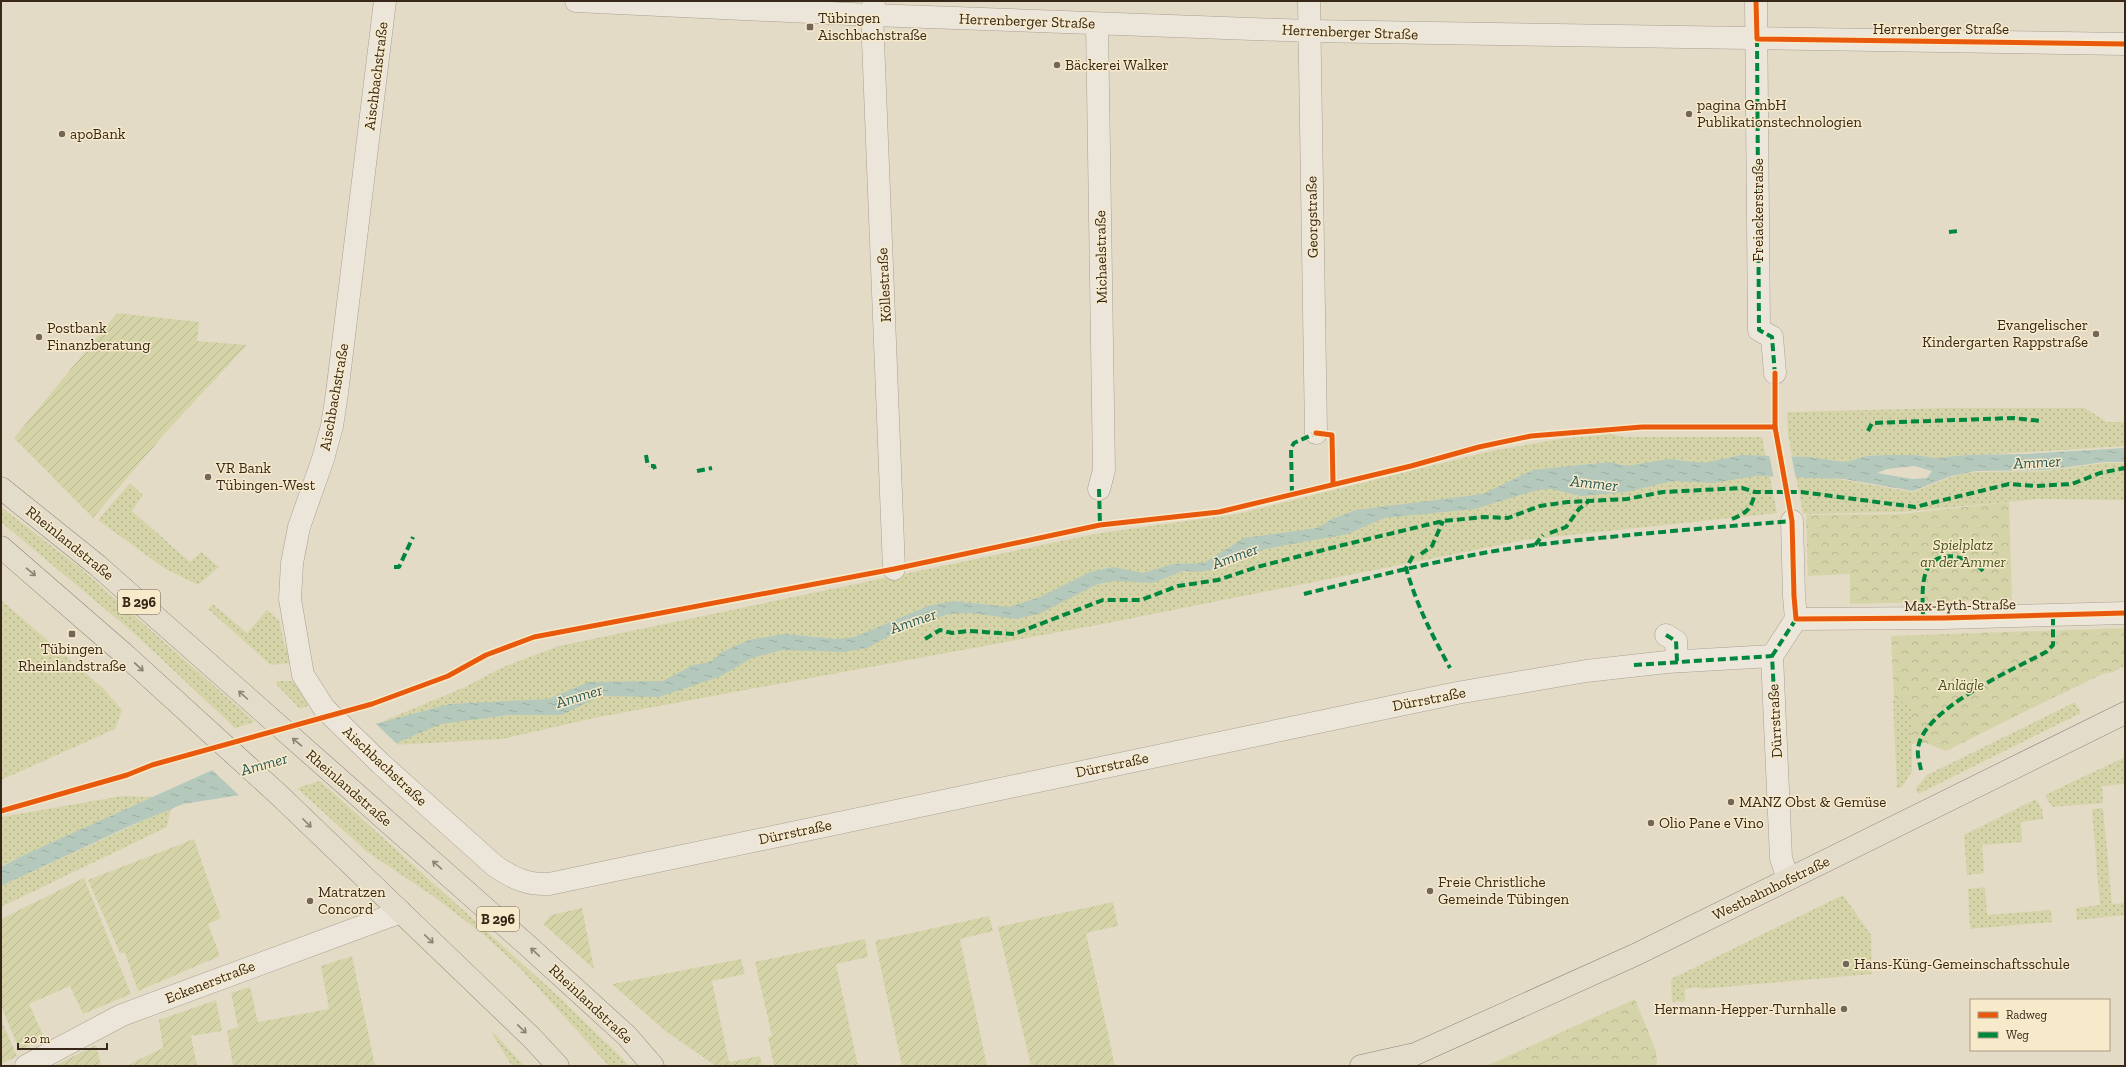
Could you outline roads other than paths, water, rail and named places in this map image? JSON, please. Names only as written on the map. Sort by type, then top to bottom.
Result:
[{"type":"main road","name":"Rheinlandstraße","points":[[1,488],[97,565],[272,721],[337,776],[627,1036],[653,1066]]},
{"type":"main road","points":[[1,547],[64,600],[280,795],[532,1038],[558,1066]]},
{"type":"main road","name":"Westbahnhofstraße","points":[[1361,1066],[1404,1060],[1637,954],[2125,713]]},
{"type":"street","name":"Aischbachstraße","points":[[385,1],[332,426],[323,459],[299,527],[292,563],[290,598],[303,674],[324,708],[380,762],[495,866],[521,882],[534,885],[548,884]]},
{"type":"street","name":"Herrenberger Straße","points":[[576,1],[873,8],[1097,24],[1309,32],[2125,44]]},
{"type":"street","name":"Georgstraße","points":[[1309,1],[1316,432]]},
{"type":"street","points":[[1756,1],[1757,39]]},
{"type":"street","name":"Köllestraße","points":[[873,8],[894,569]]},
{"type":"street","name":"Michaelstraße","points":[[1097,24],[1104,470],[1100,489]]},
{"type":"street","name":"Freiackerstraße","points":[[1757,39],[1759,330],[1772,337],[1775,373]]},
{"type":"street","points":[[1772,656],[1796,619],[1792,522]]},
{"type":"street","name":"Max-Eyth-Straße","points":[[1796,619],[1944,618],[2125,613]]},
{"type":"street","points":[[1666,635],[1676,641],[1677,661]]},
{"type":"street","name":"Dürrstraße","points":[[548,884],[1457,693],[1559,674],[1677,661],[1772,656],[1781,858],[1788,879]]},
{"type":"street","name":"Eckenerstraße","points":[[26,1066],[122,1016],[401,912]]},
{"type":"water","name":"Ammer","points":[[2125,448],[2125,462],[2104,462],[2047,470],[1976,471],[1951,476],[1913,491],[1844,479],[1756,476],[1713,483],[1673,481],[1626,492],[1581,496],[1551,489],[1537,490],[1475,509],[1384,518],[1348,534],[1265,549],[1222,567],[1201,572],[1183,571],[1153,583],[1115,581],[1098,584],[1041,613],[1017,619],[969,613],[948,614],[893,634],[867,648],[844,652],[782,650],[752,658],[721,676],[659,697],[600,696],[562,715],[509,715],[441,724],[292,787],[183,804],[132,825],[1,886],[1,867],[26,854],[219,767],[333,731],[379,723],[450,704],[548,699],[589,682],[663,681],[693,665],[710,662],[722,652],[749,640],[784,634],[837,639],[855,637],[928,606],[953,601],[1009,607],[1040,597],[1090,572],[1113,567],[1143,573],[1173,564],[1204,563],[1244,538],[1317,528],[1332,519],[1356,510],[1483,494],[1533,470],[1610,462],[1626,466],[1669,459],[1703,463],[1741,455],[1808,457],[1846,462],[1866,456],[1886,455],[1914,455],[1937,458],[1968,455],[2025,454]],"holes":[[[1914,466],[1932,471],[1927,478],[1913,479],[1877,473],[1887,469]]]},
{"type":"place","name":"Tübingen Aischbachstraße","points":[[810,27]]},
{"type":"place","name":"Bäckerei Walker","points":[[1057,65]]},
{"type":"place","name":"pagina GmbH Publikationstechnologien","points":[[1689,114]]},
{"type":"place","name":"apoBank","points":[[62,134]]},
{"type":"place","name":"Evangelischer Kindergarten Rappstraße","points":[[2096,334]]},
{"type":"place","name":"Postbank Finanzberatung","points":[[39,337]]},
{"type":"place","name":"VR Bank Tübingen-West","points":[[208,477]]},
{"type":"place","name":"Tübingen Rheinlandstraße","points":[[72,634]]},
{"type":"place","name":"MANZ Obst & Gemüse","points":[[1731,802]]},
{"type":"place","name":"Olio Pane e Vino","points":[[1651,823]]},
{"type":"place","name":"Freie Christliche Gemeinde Tübingen","points":[[1430,891]]},
{"type":"place","name":"Matratzen Concord","points":[[310,901]]},
{"type":"place","name":"Hans-Küng-Gemeinschaftsschule","points":[[1846,964]]},
{"type":"place","name":"Hermann-Hepper-Turnhalle","points":[[1844,1009]]},
{"type":"park label","name":"Spielplatz an der Ammer","points":[[1963,554]]},
{"type":"park label","name":"Anlägle","points":[[1961,685]]}]
